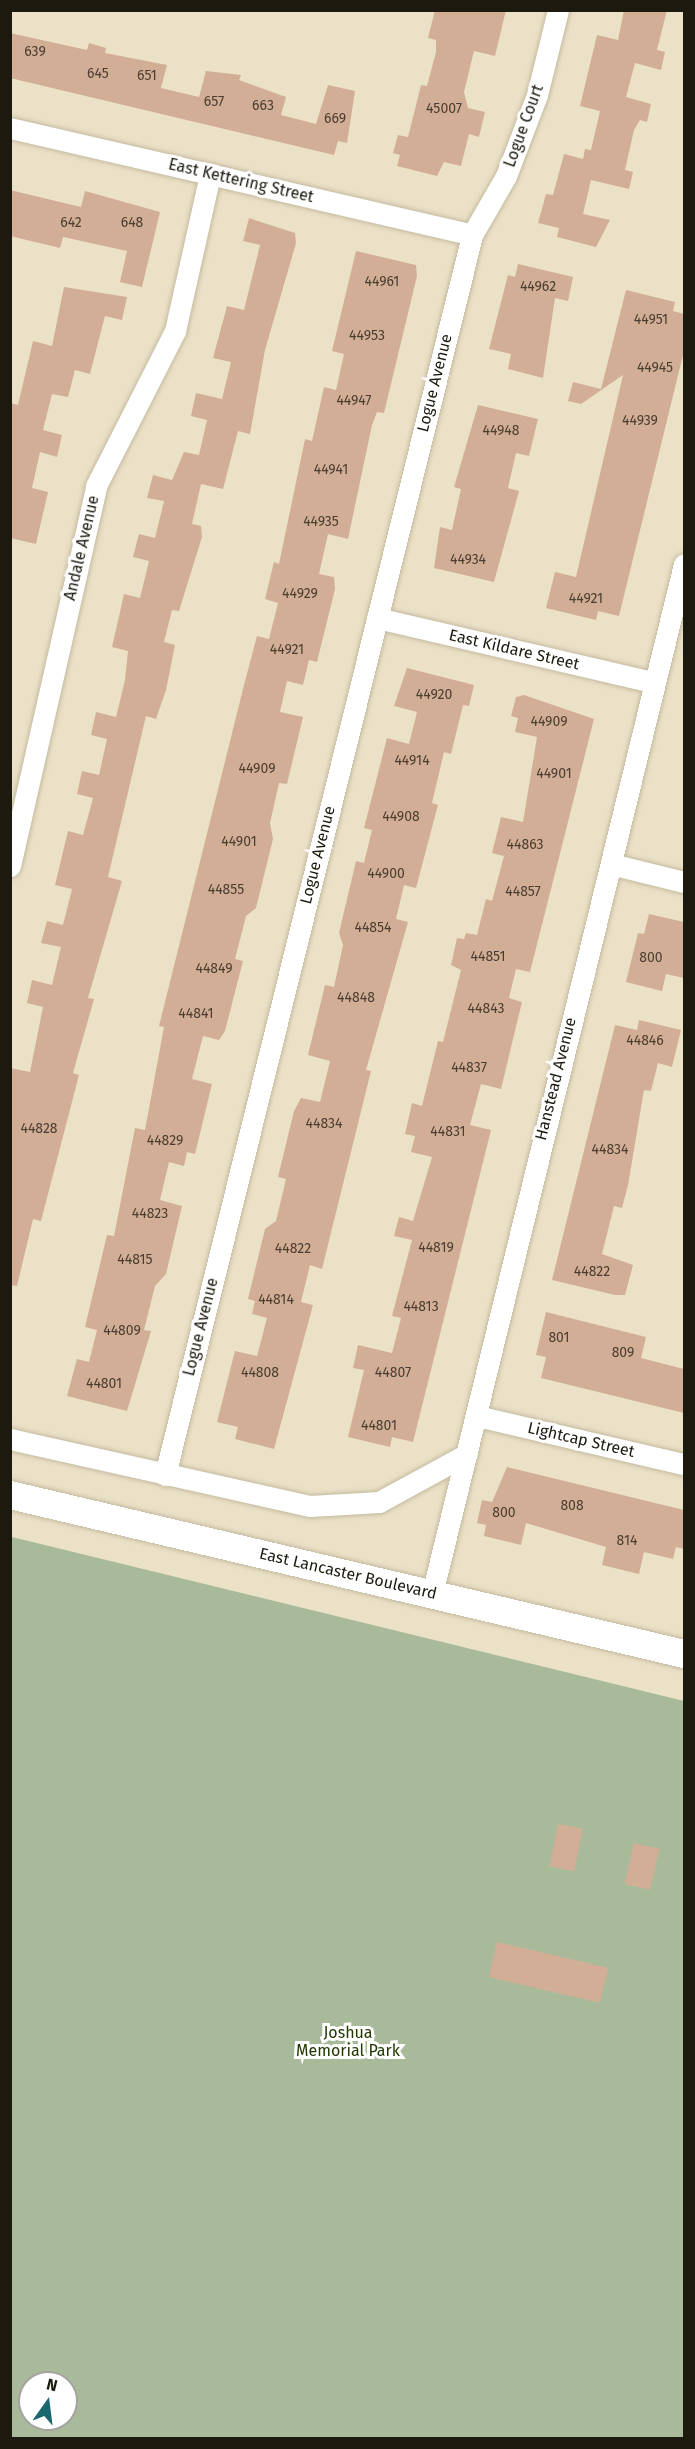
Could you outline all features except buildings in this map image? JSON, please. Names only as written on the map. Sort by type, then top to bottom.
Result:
[{"type":"main road","name":"East Lancaster Boulevard","points":[[10,1495],[684,1654]]},
{"type":"street","name":"Logue Court","points":[[472,235],[506,176],[537,95],[558,10]]},
{"type":"street","name":"East Kettering Street","points":[[10,128],[472,235]]},
{"type":"street","name":"Andale Avenue","points":[[10,866],[96,486],[175,331],[210,174]]},
{"type":"street","name":"Logue Avenue","points":[[165,1475],[472,235]]},
{"type":"street","name":"Hanstead Avenue","points":[[432,1594],[611,864],[652,682],[684,564]]},
{"type":"street","name":"East Kildare Street","points":[[377,618],[652,682]]},
{"type":"street","points":[[611,864],[684,882]]},
{"type":"street","name":"Lightcap Street","points":[[477,1416],[684,1464]]},
{"type":"street","points":[[10,1439],[310,1506],[379,1502],[467,1454]]},
{"type":"green space","name":"Joshua Memorial Park","points":[[12,1537],[684,1701],[684,2438],[11,2438]]}]
